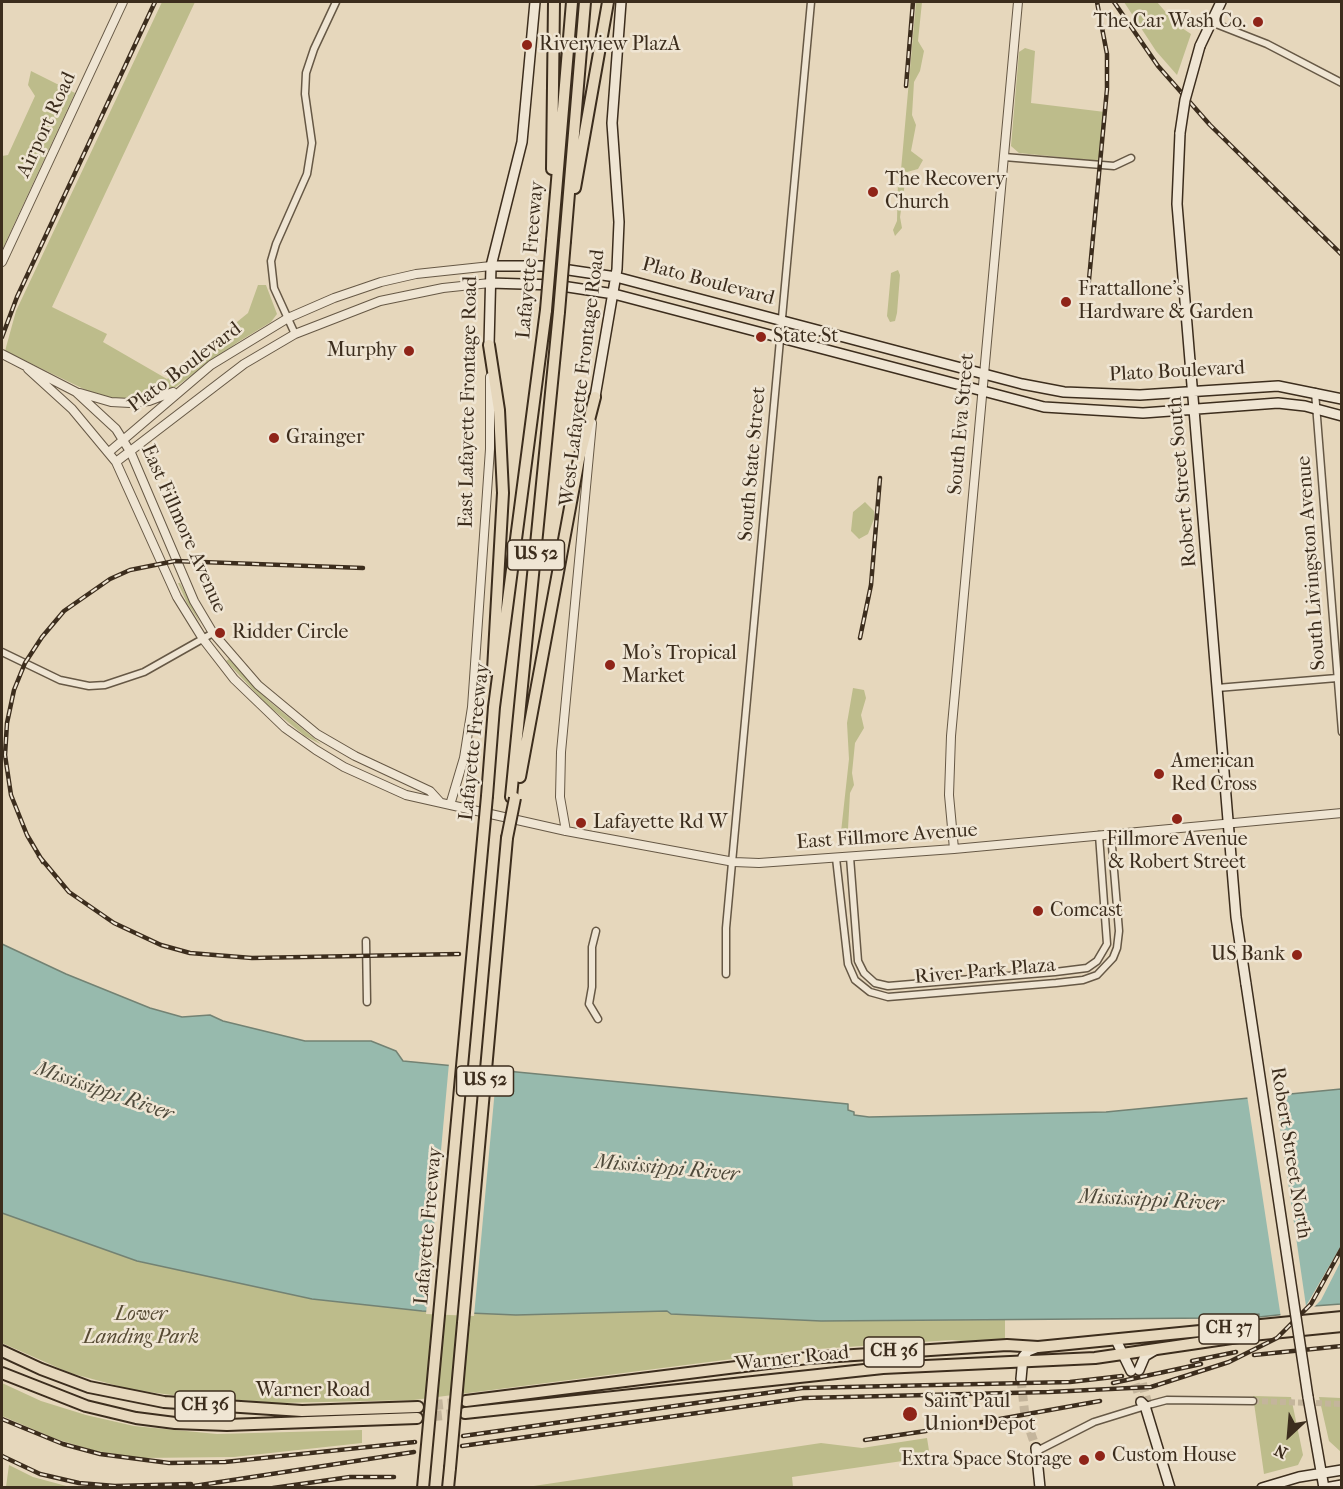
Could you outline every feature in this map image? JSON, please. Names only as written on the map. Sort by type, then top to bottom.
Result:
[{"type":"highway","points":[[552,236],[554,2]]},
{"type":"highway","name":"Lafayette Freeway","points":[[423,1488],[494,707],[546,310],[572,2]]},
{"type":"highway","name":"Lafayette Freeway","points":[[513,798],[559,312],[585,2]]},
{"type":"highway","points":[[565,237],[608,2]]},
{"type":"highway","points":[[489,345],[499,410],[503,493],[493,668],[494,707]]},
{"type":"highway","points":[[513,798],[579,459],[595,397]]},
{"type":"highway","name":"US 52","points":[[448,1488],[507,838],[513,798]]},
{"type":"highway","name":"CH 37","points":[[1116,1340],[1305,1318],[1341,1317]]},
{"type":"highway","name":"CH 37","points":[[1124,1355],[1295,1329],[1341,1326]]},
{"type":"highway","name":"Warner Road","points":[[1116,1340],[1038,1347],[1007,1345],[808,1358],[465,1407],[883,1368],[1124,1355]]},
{"type":"highway","name":"Warner Road","points":[[2,1351],[89,1387],[164,1402],[302,1411],[417,1412],[228,1425],[175,1423],[86,1406],[2,1373]]},
{"type":"main road","name":"East Lafayette Frontage Road","points":[[489,345],[491,266],[522,142],[536,2]]},
{"type":"main road","name":"West Lafayette Frontage Road","points":[[595,397],[616,277],[619,222],[612,123],[621,2]]},
{"type":"main road","name":"Robert Street South","points":[[1221,2],[1200,46],[1185,100],[1180,133],[1177,204],[1228,824]]},
{"type":"main road","name":"Plato Boulevard","points":[[491,266],[542,266],[616,277],[982,374],[1064,392],[1130,395],[1278,386],[1341,399]]},
{"type":"main road","name":"Plato Boulevard","points":[[490,284],[555,285],[614,294],[1025,404],[1077,411],[1136,413],[1266,403],[1317,409],[1341,416]]},
{"type":"main road","name":"Robert Street North","points":[[1228,824],[1238,933],[1308,1397],[1324,1488]]},
{"type":"main road","points":[[1116,1340],[1135,1371],[1145,1356],[1158,1349]]},
{"type":"main road","points":[[1021,1379],[1021,1362],[1028,1351],[1038,1347]]},
{"type":"main road","points":[[1144,1403],[1170,1488]]},
{"type":"main road","points":[[1037,1450],[1040,1488]]},
{"type":"main road","points":[[1262,1488],[1341,1470]]},
{"type":"main road","points":[[1324,1488],[1341,1485]]},
{"type":"street","name":"Airport Road","points":[[2,262],[123,2]]},
{"type":"street","points":[[295,334],[274,288],[271,261],[276,244],[307,174],[312,143],[305,94],[306,73],[336,2]]},
{"type":"street","name":"South State Street","points":[[726,974],[726,928],[734,862],[811,2]]},
{"type":"street","name":"South Eva Street","points":[[954,849],[949,795],[951,736],[983,392],[982,374],[1018,2]]},
{"type":"street","points":[[1211,22],[1267,44],[1341,84]]},
{"type":"street","points":[[1004,157],[1114,166],[1131,158]]},
{"type":"street","name":"Plato Boulevard","points":[[109,452],[182,388],[230,352],[288,318],[334,298],[381,282],[416,274],[491,266]]},
{"type":"street","name":"Plato Boulevard","points":[[116,462],[131,453],[244,364],[295,334],[380,301],[443,288],[490,284]]},
{"type":"street","name":"East Lafayette Frontage Road","points":[[450,805],[464,759],[472,707],[490,449],[489,345]]},
{"type":"street","points":[[2,354],[76,392],[111,402],[130,404],[159,398],[182,388]]},
{"type":"street","name":"East Fillmore Avenue","points":[[28,369],[72,409],[116,462],[172,587],[203,639],[256,702],[285,728],[316,750],[379,784],[406,795],[566,831],[734,862],[759,863],[954,849],[1341,813]]},
{"type":"street","name":"East Fillmore Avenue","points":[[76,392],[110,421],[124,438],[175,561],[213,633],[258,685],[317,734],[355,756],[430,791],[440,802]]},
{"type":"street","name":"South Livingston Avenue","points":[[1315,392],[1341,732]]},
{"type":"street","name":"West Lafayette Frontage Road","points":[[566,831],[560,797],[561,752],[595,397]]},
{"type":"street","points":[[2,652],[60,680],[88,686],[105,685],[131,678],[213,633]]},
{"type":"street","points":[[1217,688],[1337,678]]},
{"type":"street","name":"River Park Plaza","points":[[836,858],[848,964],[855,980],[870,992],[888,997],[1056,983],[1083,980],[1097,975],[1113,958],[1117,948],[1119,931],[1111,834]]},
{"type":"street","name":"River Park Plaza","points":[[850,857],[858,962],[864,973],[875,982],[888,986],[1055,972],[1087,968],[1097,961],[1107,944],[1099,835]]},
{"type":"street","points":[[596,931],[592,947],[592,987],[589,1005],[598,1018]]},
{"type":"street","points":[[366,941],[367,1002]]},
{"type":"street","points":[[1037,1450],[1095,1422],[1144,1403],[1167,1400],[1253,1401]]},
{"type":"green space","points":[[162,2],[195,2],[52,307],[107,334],[103,342],[167,379],[248,313],[258,285],[266,285],[277,314],[271,322],[238,342],[170,391],[148,399],[116,400],[90,392],[5,351],[16,311]]},
{"type":"green space","points":[[916,2],[922,2],[918,41],[924,51],[920,71],[914,82],[912,115],[916,125],[911,151],[923,160],[918,169],[907,172],[901,170]]},
{"type":"green space","points":[[1124,2],[1157,2],[1176,24],[1191,34],[1177,75],[1156,51]]},
{"type":"green space","points":[[1025,48],[1035,51],[1031,103],[1105,112],[1100,161],[1019,153],[1011,146],[1019,52]]},
{"type":"green space","points":[[31,71],[75,93],[2,250],[2,156],[8,155],[35,96],[28,85]]},
{"type":"green space","points":[[901,173],[906,176],[900,217],[902,228],[895,236],[893,230],[897,221],[898,179]]},
{"type":"green space","points":[[898,270],[900,275],[897,313],[895,321],[890,322],[887,316],[891,273]]},
{"type":"green space","points":[[865,502],[874,511],[874,519],[868,534],[859,539],[851,531],[853,512]]},
{"type":"green space","points":[[178,583],[180,583],[201,624],[187,603]]},
{"type":"green space","points":[[229,659],[269,701],[322,745],[305,736],[266,704],[226,661]]},
{"type":"green space","points":[[853,688],[864,690],[866,698],[861,715],[864,728],[855,743],[852,773],[854,785],[850,793],[848,829],[845,833],[841,832],[849,759],[847,723]]},
{"type":"green space","name":"Lower Landing Park","points":[[2,1213],[137,1261],[312,1299],[422,1311],[516,1315],[667,1311],[671,1314],[821,1321],[1005,1320],[1005,1340],[979,1343],[952,1340],[802,1350],[414,1400],[278,1403],[172,1395],[133,1390],[70,1373],[2,1343]]},
{"type":"green space","points":[[2,1383],[41,1401],[86,1415],[134,1426],[217,1434],[362,1430],[362,1443],[234,1457],[140,1458],[96,1451],[56,1439],[2,1416]]},
{"type":"green space","points":[[1253,1396],[1291,1397],[1303,1455],[1298,1465],[1264,1474]]},
{"type":"green space","points":[[1319,1397],[1341,1398],[1341,1452],[1329,1441]]},
{"type":"green space","points":[[927,1438],[930,1457],[792,1477],[793,1487],[527,1487],[821,1443],[862,1448]]},
{"type":"green space","points":[[9,1465],[33,1477],[70,1487],[6,1487]]},
{"type":"water","name":"Mississippi River","points":[[2,944],[66,974],[150,1008],[182,1017],[210,1015],[223,1021],[305,1041],[371,1041],[396,1051],[403,1061],[848,1104],[848,1110],[854,1112],[854,1115],[869,1117],[1106,1112],[1341,1089],[1341,1304],[1286,1308],[1287,1314],[1214,1318],[821,1321],[671,1314],[667,1311],[516,1315],[422,1311],[312,1299],[137,1261],[2,1213]]},
{"type":"pier","points":[[449,1063],[497,1067],[474,1316],[426,1314]]},
{"type":"pier","points":[[1275,1092],[1306,1306],[1342,1244],[1341,1261],[1321,1300],[1312,1309],[1289,1311],[1289,1317],[1281,1318],[1247,1095]]},
{"type":"tunnel","points":[[1139,1370],[1147,1401]]},
{"type":"tunnel","points":[[1131,1371],[1141,1402]]},
{"type":"tunnel","points":[[1021,1379],[1025,1416],[1036,1448]]},
{"type":"tunnel","points":[[1253,1401],[1342,1404]]},
{"type":"tunnel","points":[[418,1407],[462,1402]]},
{"type":"tunnel","points":[[417,1418],[461,1413]]},
{"type":"railway","points":[[2,337],[17,297],[155,2]]},
{"type":"railway","points":[[906,86],[913,2]]},
{"type":"railway","points":[[1088,290],[1107,89],[1107,54],[1097,2]]},
{"type":"railway","points":[[1114,2],[1158,66],[1210,125],[1342,255]]},
{"type":"railway","points":[[860,638],[871,585],[880,478]]},
{"type":"railway","points":[[43,862],[27,835],[11,795],[5,755],[7,723],[14,690],[25,663],[42,637],[64,611],[110,579],[130,570],[175,561],[363,568]]},
{"type":"railway","points":[[39,856],[69,892],[114,923],[161,945],[190,953],[252,958],[459,954]]},
{"type":"railway","points":[[462,1446],[804,1398],[1151,1387],[1229,1362],[1277,1338],[1311,1304],[1342,1248]]},
{"type":"railway","points":[[1254,1355],[1342,1346]]},
{"type":"railway","points":[[1192,1361],[1236,1352]]},
{"type":"railway","points":[[1113,1383],[1201,1364]]},
{"type":"railway","points":[[463,1436],[802,1388],[1070,1382],[1122,1376]]},
{"type":"railway","points":[[955,1427],[1100,1401]]},
{"type":"railway","points":[[2,1419],[63,1444],[100,1454],[169,1463],[225,1462],[415,1442]]},
{"type":"railway","points":[[865,1440],[926,1431]]},
{"type":"railway","points":[[181,1488],[414,1452]]},
{"type":"railway","points":[[2,1456],[40,1474],[79,1483],[115,1486],[191,1484]]},
{"type":"railway","points":[[273,1488],[350,1477],[394,1477]]},
{"type":"place","name":"The Car Wash Co.","points":[[1258,22]]},
{"type":"place","name":"Riverview PlazA","points":[[527,45]]},
{"type":"place","name":"The Recovery Church","points":[[873,192]]},
{"type":"place","name":"Frattallone’s Hardware & Garden","points":[[1066,302]]},
{"type":"place","name":"State St","points":[[761,337]]},
{"type":"place","name":"Murphy","points":[[409,351]]},
{"type":"place","name":"Grainger","points":[[274,438]]},
{"type":"place","name":"Ridder Circle","points":[[220,633]]},
{"type":"place","name":"Mo's Tropical Market","points":[[610,665]]},
{"type":"place","name":"American Red Cross","points":[[1159,774]]},
{"type":"place","name":"Fillmore Avenue & Robert Street","points":[[1177,819]]},
{"type":"place","name":"Lafayette Rd W","points":[[581,823]]},
{"type":"place","name":"Comcast","points":[[1038,911]]},
{"type":"place","name":"US Bank","points":[[1297,955]]},
{"type":"place","name":"Saint Paul Union Depot","points":[[910,1414]]},
{"type":"place","name":"Custom House","points":[[1100,1456]]},
{"type":"place","name":"Extra Space Storage","points":[[1084,1460]]}]
